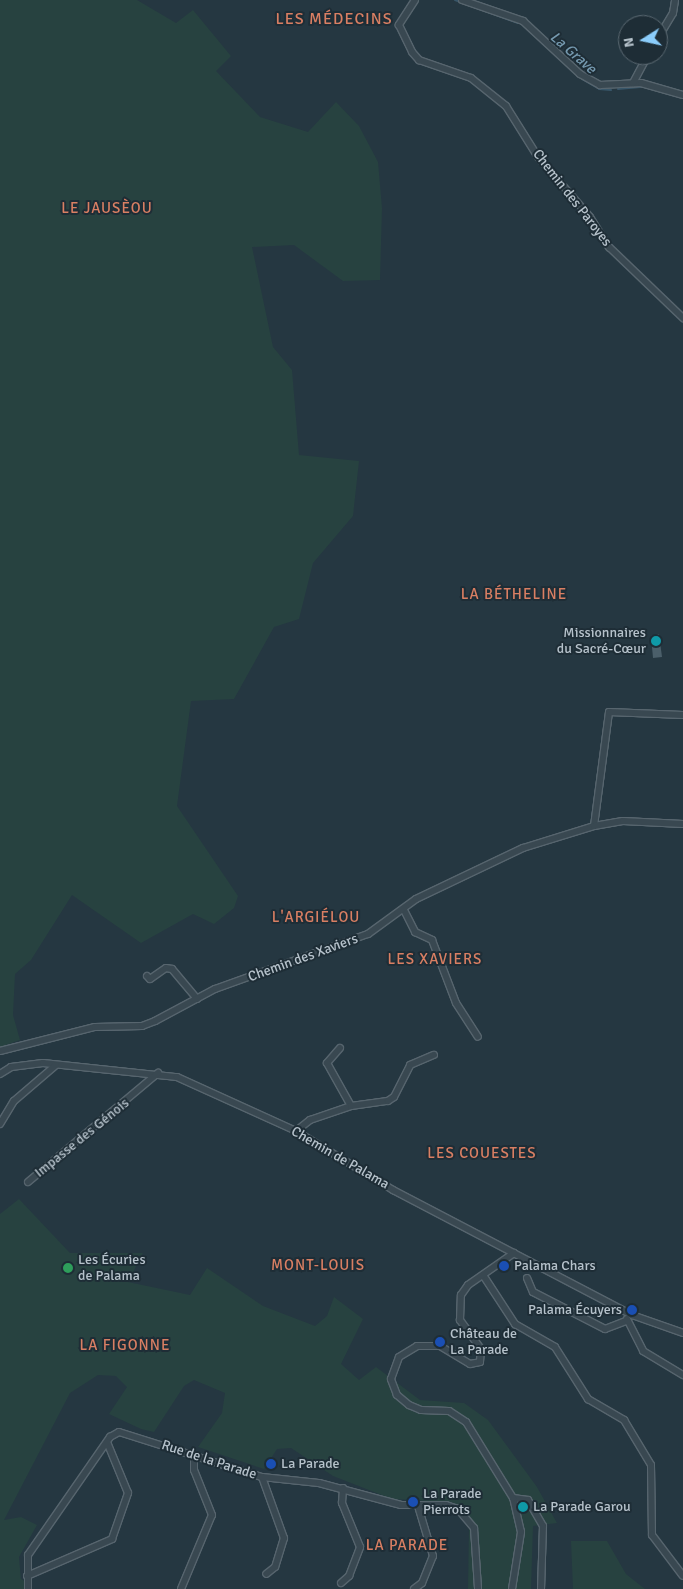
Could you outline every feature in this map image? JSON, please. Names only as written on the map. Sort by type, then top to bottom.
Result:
[{"type":"street","name":"Chemin des Paroyes","points":[[414,0],[400,20],[398,29],[412,52],[419,60],[471,78],[506,106],[538,157],[590,216],[609,247],[683,318]]},
{"type":"street","points":[[462,0],[523,21],[589,80],[604,86],[633,83],[683,95]]},
{"type":"street","points":[[668,22],[674,13],[675,0]]},
{"type":"street","points":[[633,83],[643,65]]},
{"type":"street","points":[[594,826],[609,712],[683,715]]},
{"type":"street","name":"Chemin des Xaviers","points":[[0,1051],[96,1027],[142,1026],[215,989],[368,934],[424,895],[523,848],[594,826],[634,821],[683,824]]},
{"type":"street","points":[[404,910],[415,932],[432,940],[456,1003],[478,1036]]},
{"type":"street","points":[[147,976],[150,979],[166,968],[172,969],[198,999]]},
{"type":"street","points":[[340,1048],[327,1063],[351,1106]]},
{"type":"street","points":[[296,1131],[310,1120],[351,1106],[388,1102],[394,1097],[410,1065],[434,1055]]},
{"type":"street","name":"Chemin de Palama","points":[[0,1074],[20,1064],[158,1073],[176,1077],[296,1131],[393,1190],[629,1313],[683,1333]]},
{"type":"street","points":[[0,1124],[14,1102],[56,1065]]},
{"type":"street","name":"Impasse des Génois","points":[[28,1182],[158,1073]]},
{"type":"street","points":[[512,1589],[521,1532],[513,1498],[466,1422],[449,1411],[421,1410],[409,1405],[397,1395],[392,1379],[398,1357],[417,1346],[440,1346],[470,1364],[480,1362],[481,1349],[462,1324],[458,1308],[462,1291],[514,1253]]},
{"type":"street","points":[[482,1275],[515,1324],[555,1347],[588,1398],[624,1420],[651,1465],[652,1535],[683,1576]]},
{"type":"street","points":[[527,1278],[533,1292],[604,1329],[626,1321],[629,1313]]},
{"type":"street","points":[[626,1321],[643,1351],[683,1374]]},
{"type":"street","name":"Rue de la Parade","points":[[107,1442],[113,1434],[125,1433],[262,1477],[343,1488],[387,1501],[418,1506],[446,1505],[466,1514],[476,1536],[478,1589]]},
{"type":"street","points":[[28,1589],[28,1555],[107,1442]]},
{"type":"street","points":[[27,1576],[112,1539],[128,1492],[107,1442]]},
{"type":"street","points":[[181,1589],[212,1515],[194,1470],[194,1456]]},
{"type":"street","points":[[262,1477],[284,1538],[275,1567],[266,1574]]},
{"type":"street","points":[[341,1583],[349,1576],[360,1547],[342,1503],[343,1488]]},
{"type":"street","points":[[513,1498],[528,1500],[543,1526],[541,1589]]},
{"type":"street","points":[[414,1589],[422,1583],[433,1556],[418,1506]]},
{"type":"green space","points":[[0,0],[137,0],[176,23],[193,10],[231,56],[216,71],[260,117],[308,132],[336,102],[359,126],[378,162],[382,208],[380,280],[343,281],[294,245],[252,247],[273,347],[292,370],[299,455],[359,461],[353,516],[313,563],[299,619],[274,627],[234,699],[191,701],[177,806],[238,896],[234,908],[214,924],[193,914],[141,943],[72,895],[31,960],[15,974],[13,1015],[20,1040],[0,1047]]},
{"type":"green space","points":[[19,1199],[70,1253],[143,1253],[128,1282],[190,1295],[207,1268],[263,1306],[315,1326],[327,1316],[334,1297],[363,1319],[341,1364],[359,1380],[376,1367],[420,1400],[464,1403],[488,1420],[537,1487],[557,1523],[533,1526],[531,1589],[468,1589],[469,1525],[465,1508],[451,1502],[392,1499],[333,1476],[291,1448],[277,1449],[264,1469],[198,1447],[222,1413],[225,1393],[194,1380],[184,1386],[154,1432],[141,1429],[109,1414],[127,1387],[116,1376],[98,1375],[70,1393],[4,1520],[21,1517],[37,1525],[19,1557],[21,1579],[30,1584],[31,1589],[0,1589],[0,1214]]},
{"type":"green space","points":[[571,1541],[607,1541],[626,1574],[645,1589],[573,1589]]},
{"type":"building","name":"Missionnaires du Sacré-Cœur","points":[[659,634],[662,657],[653,658],[651,636]]},
{"type":"waterway","name":"La Grave","points":[[455,0],[518,23]]},
{"type":"waterway","name":"La Grave","points":[[582,79],[599,89],[611,90]]},
{"type":"waterway","name":"La Grave","points":[[618,89],[643,87]]},
{"type":"place","name":"Missionnaires du Sacré-Cœur","points":[[656,641]]},
{"type":"place","name":"Palama Chars","points":[[504,1266]]},
{"type":"place","name":"Les Écuries de Palama","points":[[68,1268]]},
{"type":"place","name":"Palama Écuyers","points":[[632,1310]]},
{"type":"place","name":"Château de La Parade","points":[[440,1342]]},
{"type":"place","name":"La Parade","points":[[271,1464]]},
{"type":"place","name":"La Parade Pierrots","points":[[413,1502]]},
{"type":"place","name":"La Parade Garou","points":[[523,1507]]},
{"type":"district","name":"LES MÉDECINS","points":[[334,19]]},
{"type":"district","name":"LE JAUSÈOU","points":[[107,209]]},
{"type":"district","name":"LA BÉTHELINE","points":[[514,595]]},
{"type":"district","name":"L'ARGIÉLOU","points":[[316,918]]},
{"type":"district","name":"LES XAVIERS","points":[[435,960]]},
{"type":"district","name":"LES COUESTES","points":[[482,1154]]},
{"type":"district","name":"MONT-LOUIS","points":[[318,1266]]},
{"type":"district","name":"LA FIGONNE","points":[[125,1346]]},
{"type":"district","name":"LA PARADE","points":[[407,1546]]}]
